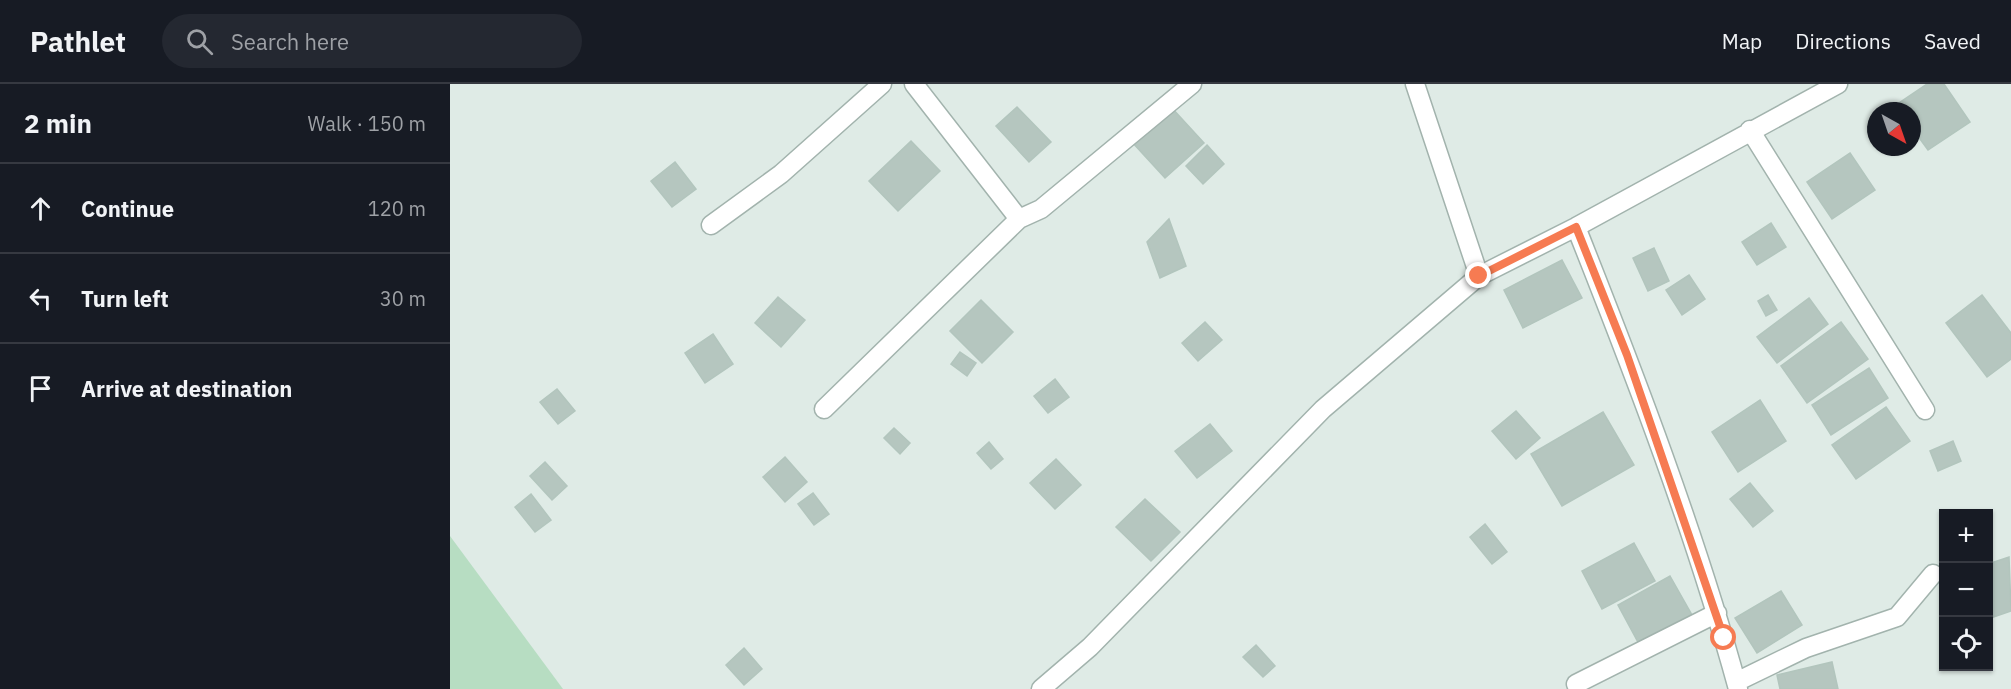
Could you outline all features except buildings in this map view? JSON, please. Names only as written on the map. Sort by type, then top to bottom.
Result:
[{"type":"street","points":[[711,225],[782,174],[882,84]]},
{"type":"street","points":[[914,84],[1019,219]]},
{"type":"street","points":[[825,409],[1019,219],[1041,209],[1192,84]]},
{"type":"street","points":[[1415,84],[1479,276]]},
{"type":"street","points":[[1041,689],[1090,647],[1323,409],[1479,276],[1576,227],[1838,84]]},
{"type":"street","points":[[1750,130],[1925,410]]},
{"type":"street","points":[[1576,227],[1627,355],[1717,613],[1737,685],[1806,648],[1897,617],[1933,574]]},
{"type":"street","points":[[1576,684],[1717,613]]},
{"type":"green space","points":[[450,536],[563,689],[450,689]]},
{"type":"route","points":[[1479,276],[1576,227],[1627,355],[1724,638]]}]
